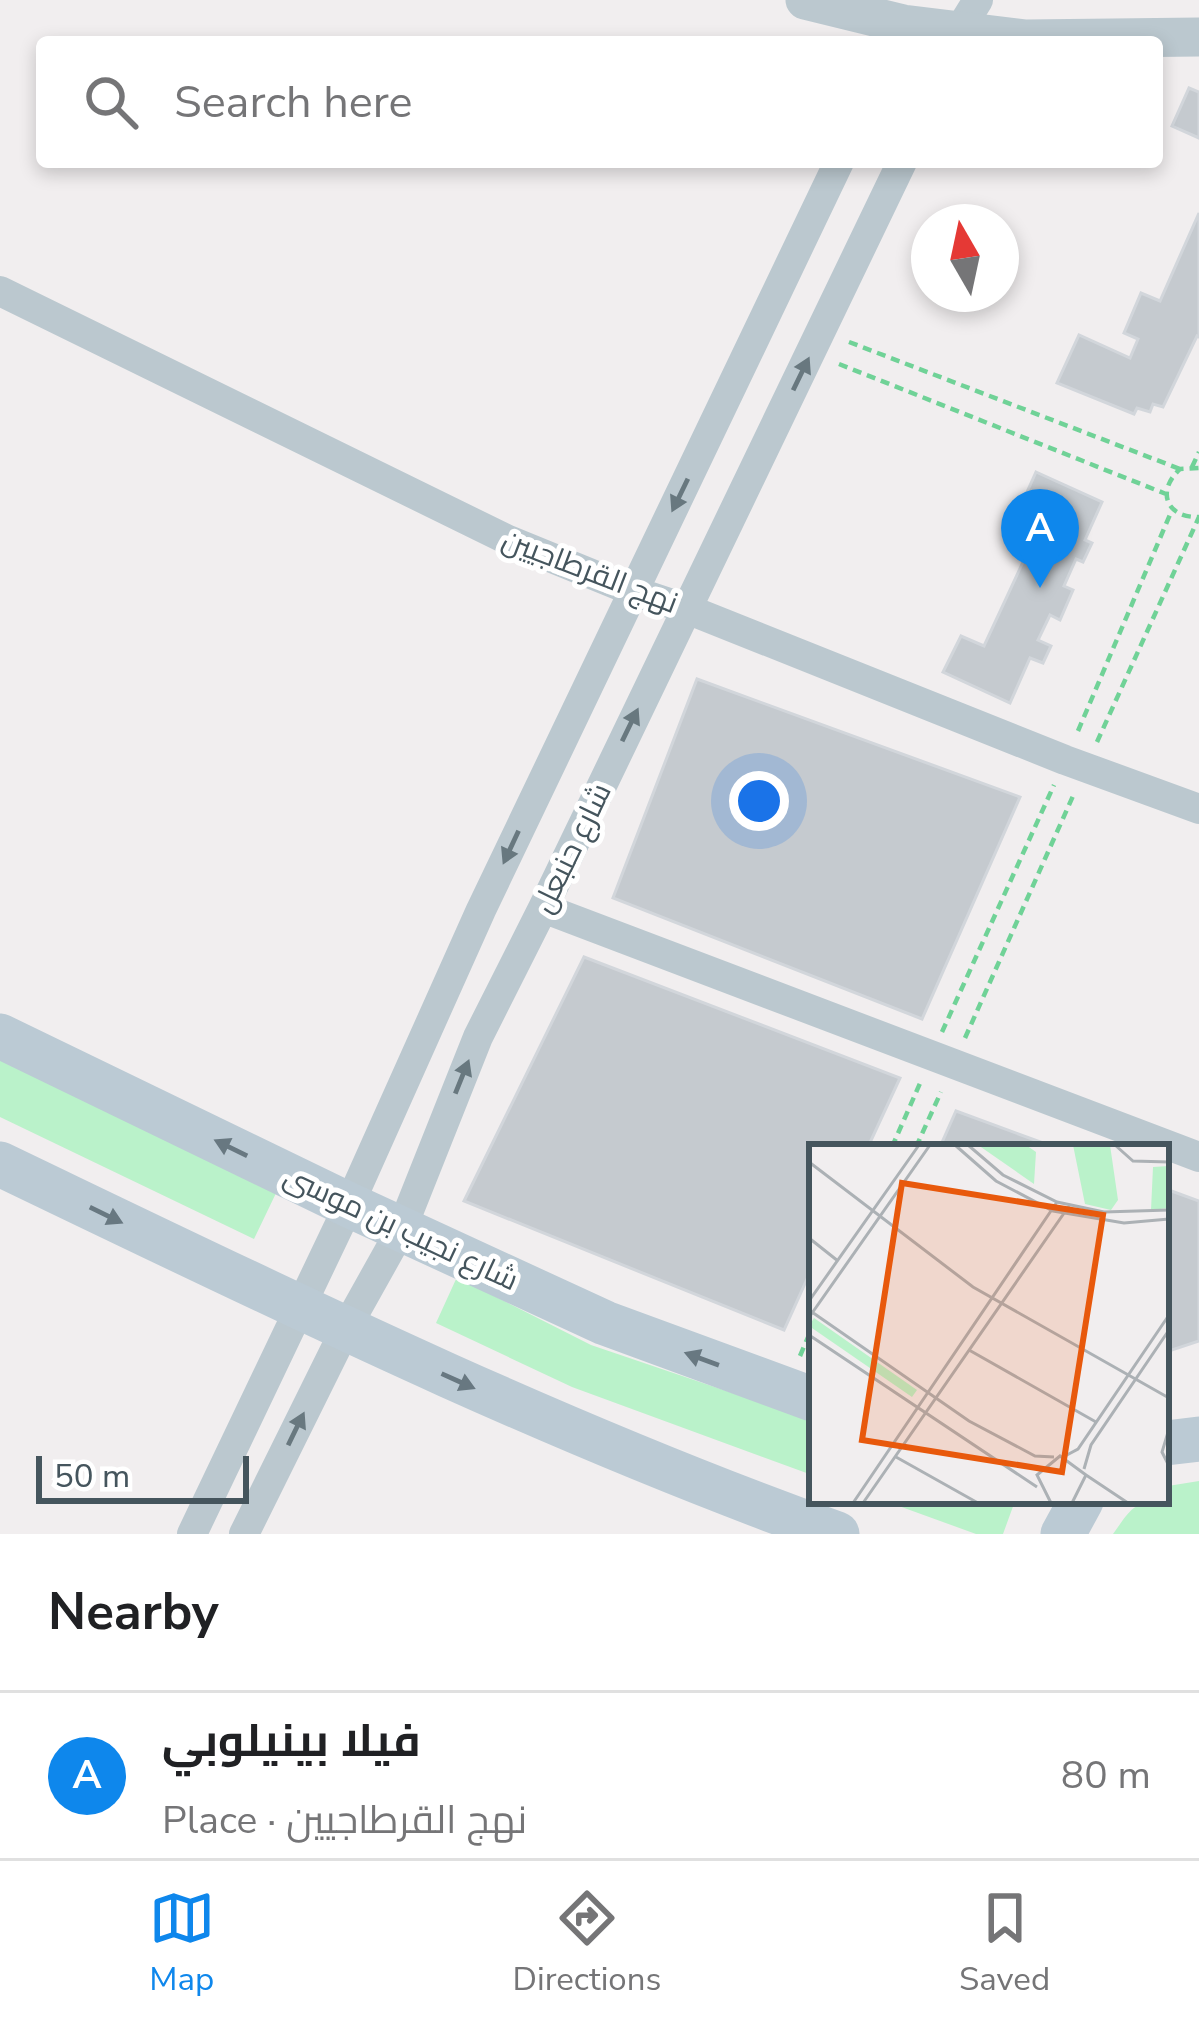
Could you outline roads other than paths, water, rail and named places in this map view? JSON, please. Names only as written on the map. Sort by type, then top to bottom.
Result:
[{"type":"main road","name":"شارع نجيب بن موسى","points":[[0,1036],[605,1323],[809,1398]]},
{"type":"main road","points":[[0,1164],[345,1330],[722,1493],[837,1534]]},
{"type":"main road","points":[[1169,1443],[1199,1439]]},
{"type":"main road","points":[[1063,1534],[1079,1504]]},
{"type":"street","points":[[805,0],[902,22],[962,25],[1012,36]]},
{"type":"street","points":[[1163,37],[1199,37]]},
{"type":"street","name":"شارع حنبعل","points":[[192,1534],[349,1205],[481,910],[836,168]]},
{"type":"street","name":"شارع حنبعل","points":[[244,1534],[345,1330],[402,1228],[478,1037],[899,168]]},
{"type":"street","name":"نهج القرطاجيين","points":[[0,291],[508,540],[1199,809]]},
{"type":"street","points":[[543,908],[1165,1144]]},
{"type":"street","points":[[1169,1146],[1199,1157]]},
{"type":"place","name":"فيلا بينيلوبي","points":[[1040,588]]}]
